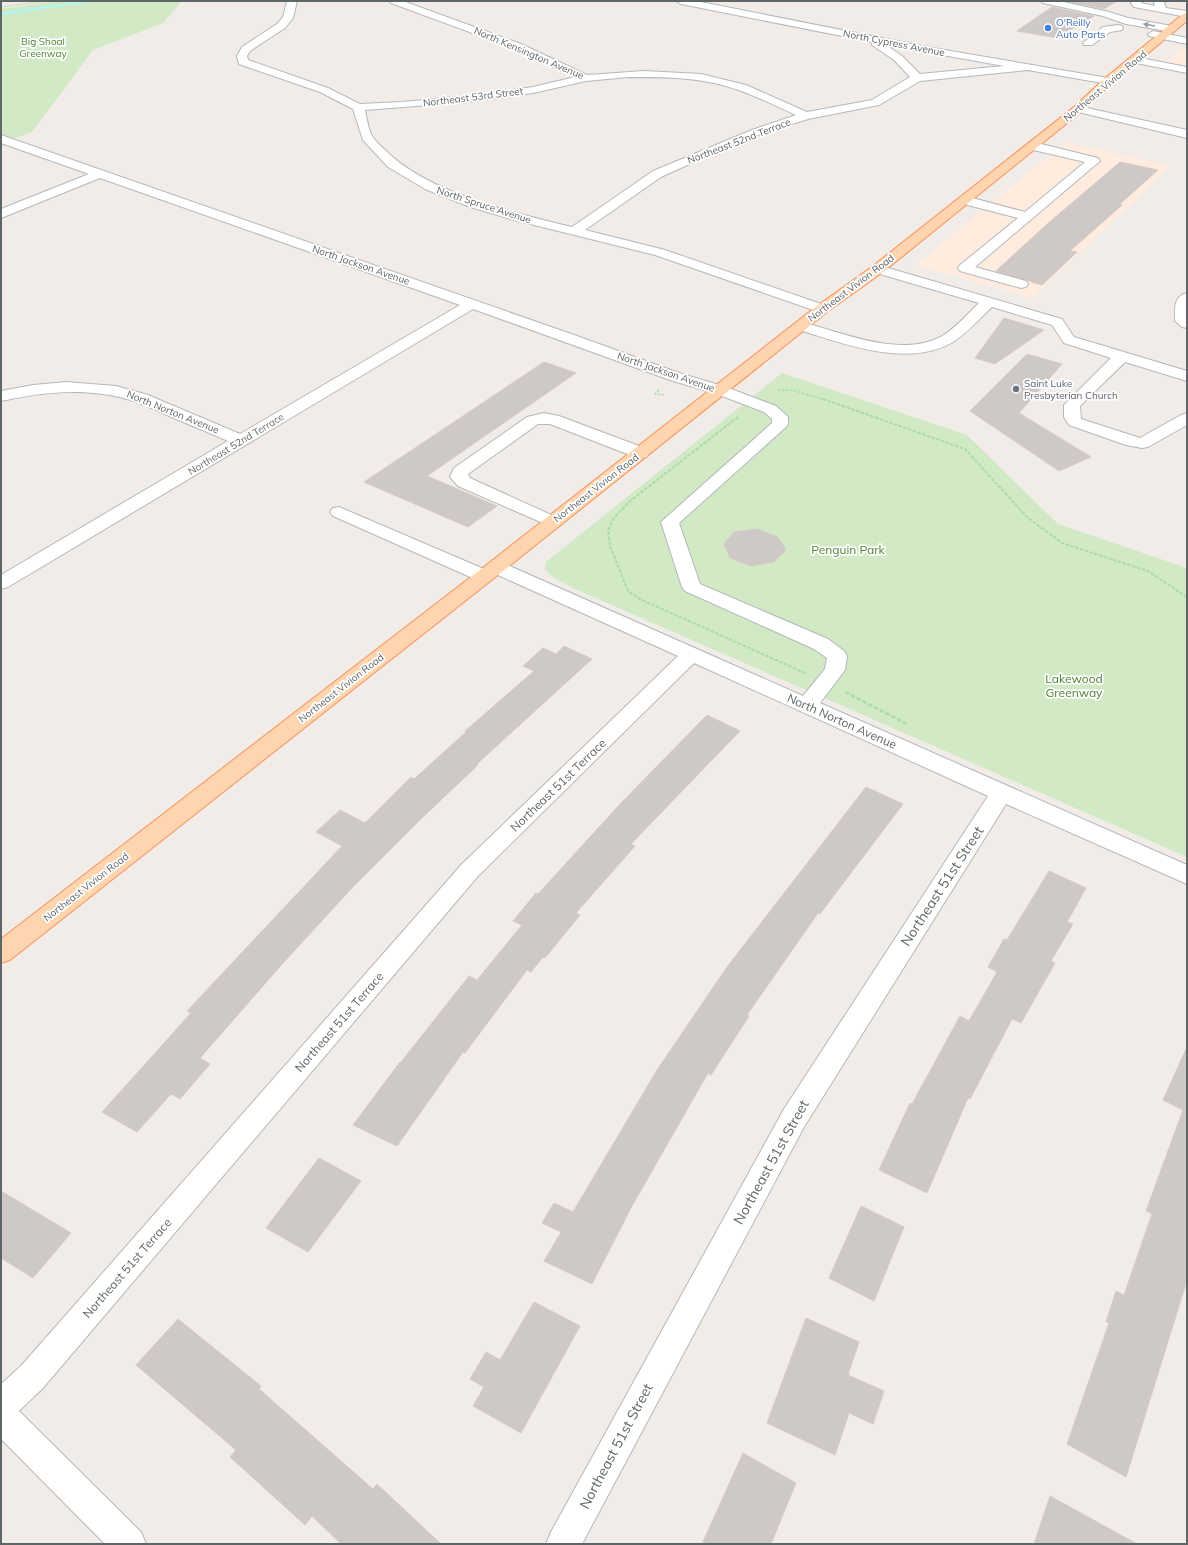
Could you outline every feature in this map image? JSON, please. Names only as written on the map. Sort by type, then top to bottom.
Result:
[{"type":"main road","name":"Northeast Vivion Road","points":[[1,953],[490,572],[822,309],[878,269],[1033,146],[1078,109],[1108,81],[1186,17]]},
{"type":"street","points":[[292,1],[288,18],[281,26],[246,50],[242,56],[243,62],[324,90],[358,107]]},
{"type":"street","name":"North Kensington Avenue","points":[[394,1],[517,46],[586,78],[679,74],[702,77],[722,81],[755,93],[806,116]]},
{"type":"street","name":"North Cypress Avenue","points":[[681,1],[873,39],[1108,81]]},
{"type":"street","points":[[1046,1],[1106,14],[1168,33],[1187,41]]},
{"type":"street","points":[[1135,3],[1162,5],[1186,17]]},
{"type":"street","points":[[1118,28],[1126,21]]},
{"type":"street","points":[[1088,43],[1107,29],[1118,28],[1168,33]]},
{"type":"street","points":[[873,39],[877,44],[898,58],[917,78]]},
{"type":"street","points":[[1177,59],[1187,64]]},
{"type":"street","points":[[1135,60],[1187,70]]},
{"type":"street","name":"Northeast 52nd Terrace","points":[[573,232],[657,174],[728,143],[806,116],[875,103],[917,78],[1030,68]]},
{"type":"street","name":"Northeast 53rd Street","points":[[358,107],[401,106],[531,90],[586,78]]},
{"type":"street","name":"North Spruce Avenue","points":[[358,107],[361,127],[369,141],[381,154],[410,175],[432,188],[479,205],[573,232],[641,247],[678,258],[822,309]]},
{"type":"street","points":[[1078,109],[1187,134]]},
{"type":"street","name":"North Jackson Avenue","points":[[1,139],[471,304],[676,378],[720,390],[770,409],[780,417],[780,424],[670,522],[692,588],[821,644],[837,656],[835,670],[807,706]]},
{"type":"street","points":[[1020,284],[965,268],[1094,161],[1033,146]]},
{"type":"street","points":[[1,214],[99,174]]},
{"type":"street","points":[[969,196],[1031,213]]},
{"type":"street","points":[[878,269],[1057,322],[1069,340],[1187,376]]},
{"type":"street","points":[[1185,322],[1182,303],[1187,296]]},
{"type":"street","points":[[801,326],[860,343],[897,349],[925,348],[947,339],[989,302]]},
{"type":"street","name":"Northeast 52nd Terrace","points":[[1,583],[471,304]]},
{"type":"street","points":[[1122,356],[1072,405],[1072,418],[1075,422],[1142,443],[1187,418]]},
{"type":"street","name":"North Norton Avenue","points":[[4,395],[66,387],[94,388],[120,392],[143,398],[242,441]]},
{"type":"street","points":[[552,522],[464,482],[459,477],[460,472],[533,420],[544,418],[553,419],[641,452]]},
{"type":"street","name":"North Norton Avenue","points":[[339,512],[692,654],[1187,875]]},
{"type":"street","name":"Northeast 51st Terrace","points":[[1,1406],[32,1377],[470,870],[692,654]]},
{"type":"street","name":"Northeast 51st Street","points":[[563,1544],[794,1118],[1002,792]]},
{"type":"street","points":[[1,1416],[129,1544]]},
{"type":"path","points":[[1,7],[46,1]]},
{"type":"path","points":[[755,403],[770,393],[778,390],[792,390],[808,394],[948,442],[964,449],[1027,517],[1062,543],[1148,571],[1187,597]]},
{"type":"shaded area","points":[[1187,44],[1187,69],[1164,64]]},
{"type":"shaded area","points":[[1066,142],[1170,166],[1032,298],[916,265]]},
{"type":"green space","name":"Big Shoal Greenway","points":[[57,1],[182,1],[163,23],[93,50],[32,132],[1,143],[1,9]]},
{"type":"green space","name":"Penguin Park","points":[[782,373],[967,435],[1058,524],[1187,568],[1187,857],[573,588],[554,578],[545,570],[546,562]]},
{"type":"building","points":[[1066,1],[1117,1],[1104,9]]},
{"type":"building","points":[[1052,7],[1094,16],[1057,38],[1017,31]]},
{"type":"building","points":[[1120,162],[1158,170],[1120,204],[1122,205],[1070,251],[1077,252],[1042,285],[996,271],[1046,225]]},
{"type":"building","points":[[1004,318],[1044,330],[995,364],[975,358]]},
{"type":"building","name":"Saint Luke Presbyterian Church","points":[[1027,354],[1062,364],[1019,413],[1091,457],[1059,471],[970,411]]},
{"type":"building","points":[[544,362],[576,373],[427,476],[497,506],[468,527],[364,482]]},
{"type":"building","points":[[757,529],[778,537],[786,550],[774,562],[751,566],[730,558],[724,544],[734,532]]},
{"type":"building","points":[[564,646],[592,659],[477,764],[478,765],[423,817],[352,888],[284,962],[200,1058],[210,1064],[180,1099],[171,1094],[137,1132],[102,1112],[191,1013],[187,1011],[342,846],[316,832],[340,810],[365,823],[411,777],[414,779],[466,732],[465,731],[534,671],[523,666],[543,648],[556,654]]},
{"type":"building","points":[[707,715],[740,731],[631,844],[635,846],[576,913],[580,915],[545,958],[543,957],[531,972],[527,970],[465,1053],[463,1052],[397,1146],[353,1125],[400,1062],[469,976],[477,980],[522,925],[513,921],[536,893],[538,894],[621,803]]},
{"type":"building","points":[[866,787],[903,804],[820,914],[818,913],[747,1015],[749,1016],[711,1075],[708,1073],[632,1206],[592,1284],[544,1261],[561,1232],[542,1223],[554,1203],[573,1212],[657,1070],[727,967]]},
{"type":"building","points":[[1049,871],[1086,888],[1067,922],[1073,924],[1051,961],[1055,963],[1021,1023],[1012,1019],[970,1099],[968,1098],[927,1193],[879,1170],[910,1103],[912,1104],[960,1016],[969,1021],[997,972],[988,967],[1004,939],[1007,940]]},
{"type":"building","points":[[1187,1047],[1187,1280],[1126,1477],[1067,1444],[1109,1323],[1106,1322],[1116,1291],[1124,1295],[1152,1214],[1146,1211],[1183,1110],[1163,1100]]},
{"type":"building","points":[[319,1158],[361,1181],[308,1252],[266,1228]]},
{"type":"building","points":[[1,1191],[71,1233],[33,1278],[1,1258]]},
{"type":"building","points":[[861,1206],[904,1227],[874,1301],[829,1278]]},
{"type":"building","points":[[534,1302],[580,1326],[521,1433],[473,1406],[484,1387],[470,1379],[486,1352],[500,1360]]},
{"type":"building","points":[[806,1318],[859,1342],[848,1375],[884,1391],[873,1424],[849,1413],[835,1455],[767,1423]]},
{"type":"building","points":[[178,1319],[261,1386],[259,1389],[373,1489],[377,1484],[441,1544],[341,1544],[312,1516],[305,1525],[230,1457],[236,1450],[136,1365]]},
{"type":"building","points":[[743,1453],[796,1483],[771,1544],[702,1544]]},
{"type":"building","points":[[1050,1496],[1137,1544],[1034,1544]]},
{"type":"waterway","points":[[1,14],[95,1]]},
{"type":"place","name":"O'Reilly Auto Parts","points":[[1048,28]]},
{"type":"place","name":"Saint Luke Presbyterian Church","points":[[1016,389]]},
{"type":"park label","name":"Lakewood Greenway","points":[[1074,685]]}]
